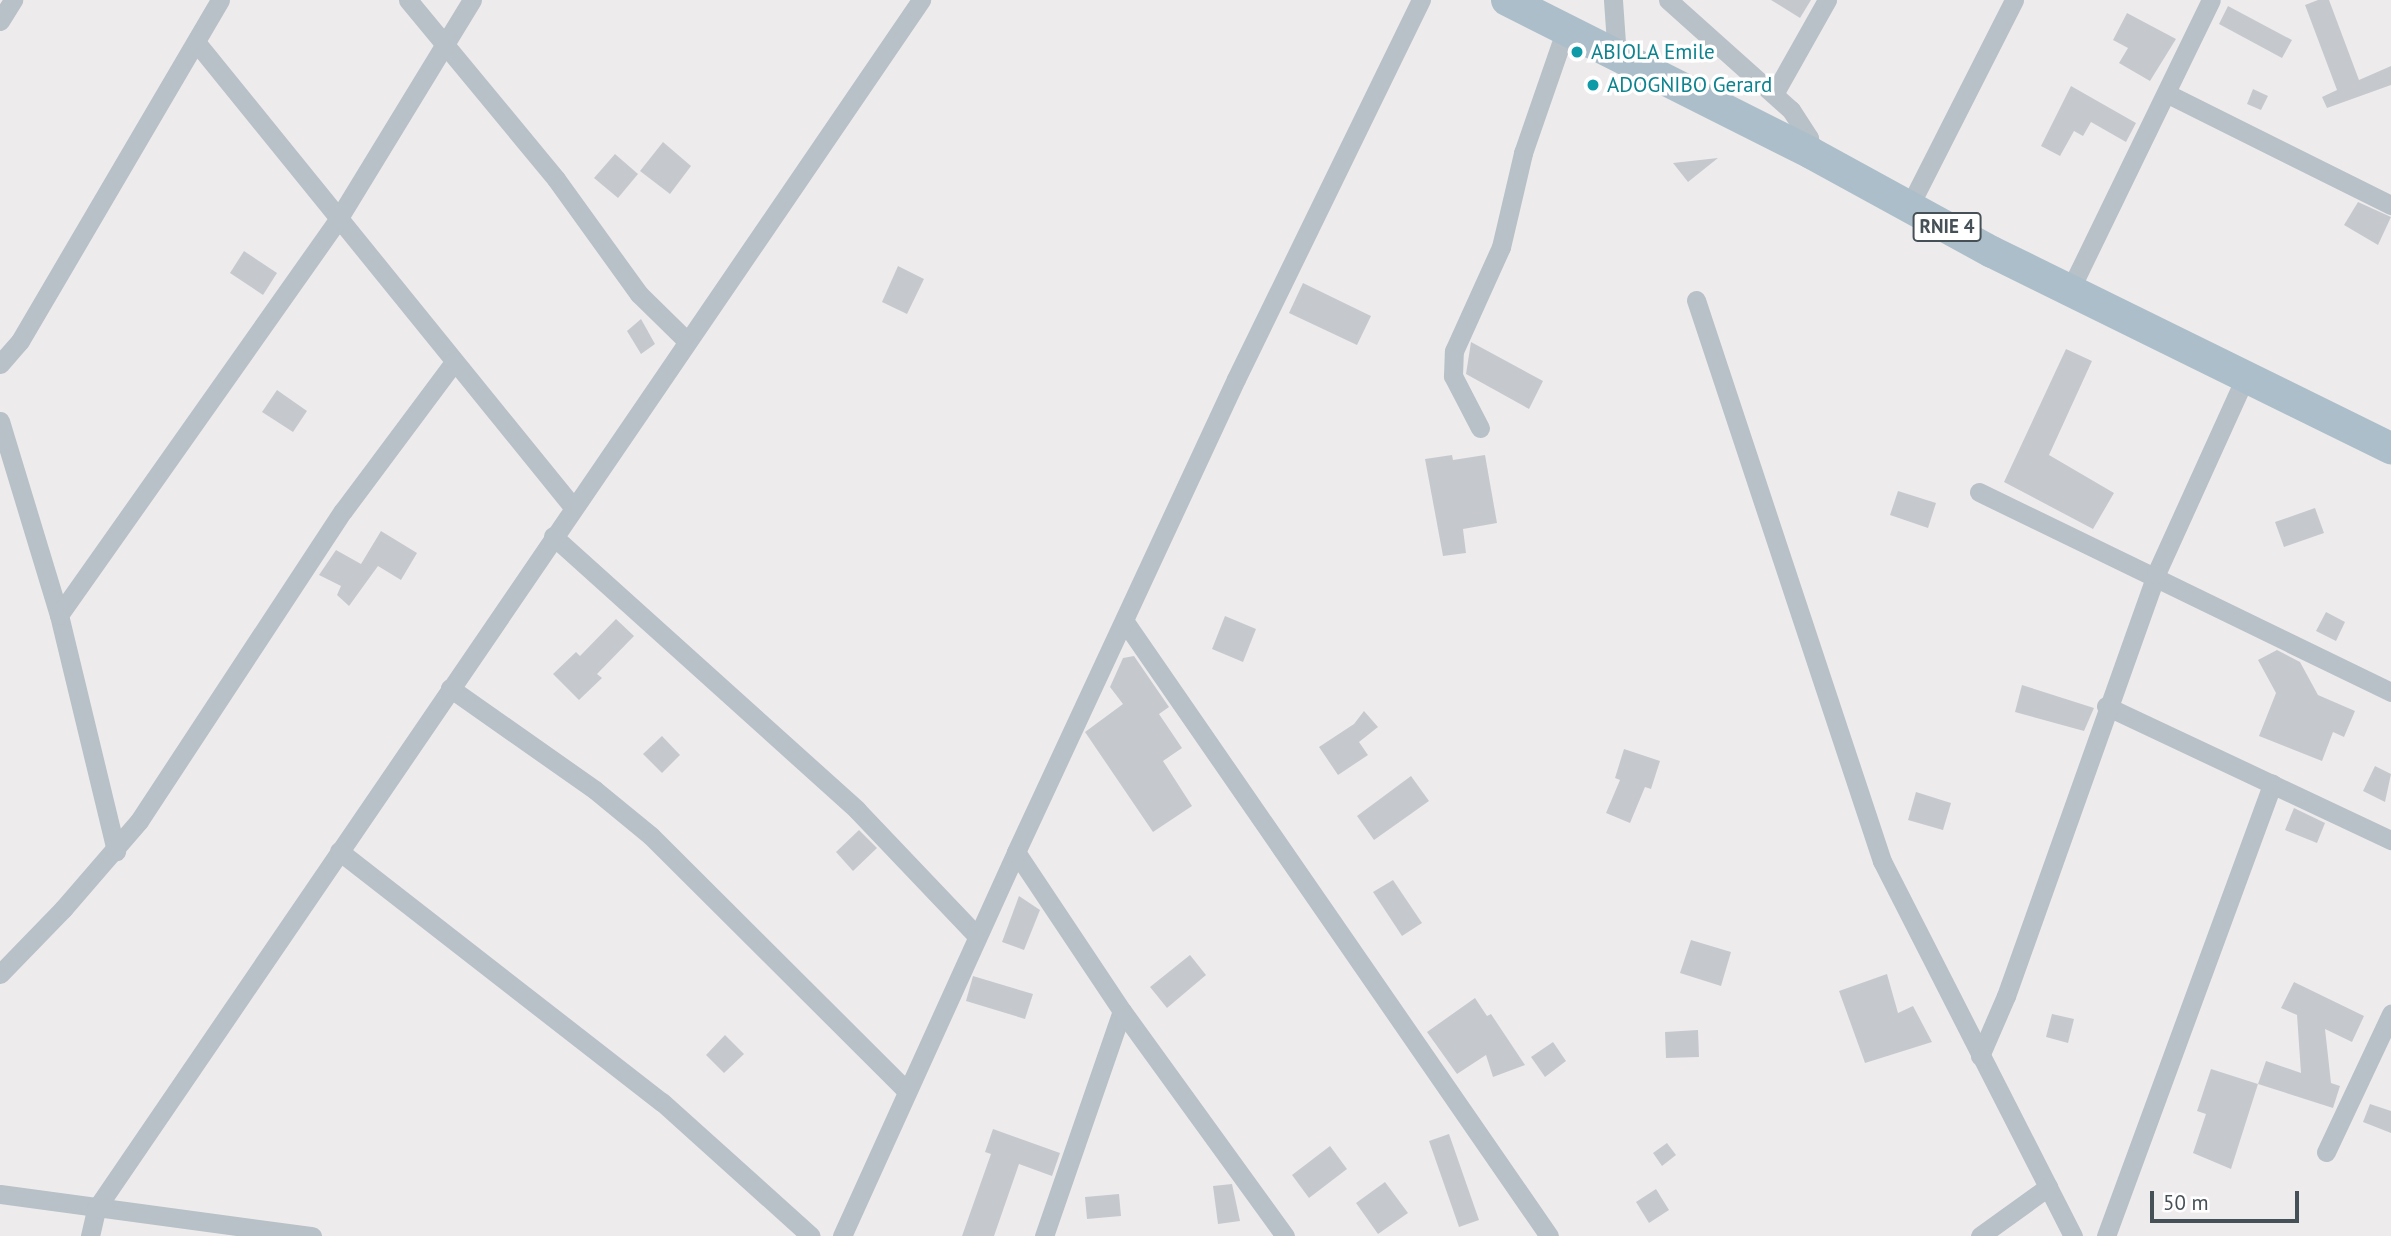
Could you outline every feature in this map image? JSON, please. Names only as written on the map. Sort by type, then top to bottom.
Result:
[{"type":"main road","name":"RNIE 4","points":[[1511,1],[1811,153],[2070,290],[2391,448]]},
{"type":"street","points":[[0,21],[13,0]]},
{"type":"street","points":[[0,363],[20,341],[220,0]]},
{"type":"street","points":[[408,0],[556,179],[639,294],[686,340]]},
{"type":"street","points":[[60,615],[337,220],[472,0]]},
{"type":"street","points":[[90,1236],[96,1209],[686,340],[921,0]]},
{"type":"street","points":[[842,1236],[905,1089],[1236,379],[1421,0]]},
{"type":"street","points":[[1613,0],[1617,57]]},
{"type":"street","points":[[1668,0],[1774,94],[1801,123],[1811,153]]},
{"type":"street","points":[[1774,94],[1826,0]]},
{"type":"street","points":[[1909,207],[2014,0]]},
{"type":"street","points":[[2070,290],[2168,94],[2211,0]]},
{"type":"street","points":[[1480,428],[1453,376],[1454,351],[1501,247],[1523,153],[1566,29]]},
{"type":"street","points":[[196,42],[337,220],[573,507]]},
{"type":"street","points":[[2168,94],[2391,205]]},
{"type":"street","points":[[1696,300],[1882,860],[2073,1236]]},
{"type":"street","points":[[0,974],[116,851],[344,510],[454,362]]},
{"type":"street","points":[[1980,1056],[2006,996],[2106,706],[2156,575],[2246,376]]},
{"type":"street","points":[[0,421],[60,615],[116,851]]},
{"type":"street","points":[[1979,492],[2156,575],[2391,692]]},
{"type":"street","points":[[553,536],[857,810],[977,936]]},
{"type":"street","points":[[1125,622],[1549,1236]]},
{"type":"street","points":[[450,688],[595,790],[651,836],[905,1089]]},
{"type":"street","points":[[2106,706],[2391,840]]},
{"type":"street","points":[[2106,1236],[2272,784]]},
{"type":"street","points":[[338,851],[662,1102],[811,1236]]},
{"type":"street","points":[[1016,852],[1122,1011],[1284,1236]]},
{"type":"street","points":[[1044,1236],[1122,1011]]},
{"type":"street","points":[[2326,1152],[2383,1055],[2391,1014]]},
{"type":"street","points":[[1980,1236],[2048,1187]]},
{"type":"street","points":[[0,1194],[312,1236]]},
{"type":"building","points":[[1771,0],[1811,0],[1800,18]]},
{"type":"building","points":[[2318,0],[2329,0],[2359,80],[2391,66],[2391,85],[2327,108],[2322,97],[2337,90],[2305,5]]},
{"type":"building","points":[[2228,6],[2292,40],[2282,58],[2219,24]]},
{"type":"building","points":[[2127,13],[2176,39],[2150,81],[2119,63],[2128,48],[2113,40]]},
{"type":"building","points":[[2071,86],[2136,123],[2126,142],[2091,122],[2083,136],[2074,131],[2060,156],[2041,146]]},
{"type":"building","points":[[2253,89],[2268,96],[2261,110],[2247,104]]},
{"type":"building","points":[[663,142],[691,166],[670,194],[640,171]]},
{"type":"building","points":[[615,154],[638,174],[618,198],[594,178]]},
{"type":"building","points":[[1718,158],[1688,182],[1673,163]]},
{"type":"building","points":[[2358,202],[2391,217],[2378,245],[2344,225]]},
{"type":"building","points":[[244,251],[277,273],[263,295],[230,273]]},
{"type":"building","points":[[898,266],[924,279],[907,314],[882,302]]},
{"type":"building","points":[[1303,283],[1371,316],[1357,345],[1289,313]]},
{"type":"building","points":[[641,319],[655,344],[641,354],[627,331]]},
{"type":"building","points":[[1471,342],[1543,381],[1529,409],[1466,374]]},
{"type":"building","points":[[2066,349],[2092,361],[2049,455],[2114,493],[2093,529],[2004,482]]},
{"type":"building","points":[[277,390],[307,411],[293,432],[262,412]]},
{"type":"building","points":[[1452,455],[1453,460],[1485,455],[1497,523],[1463,529],[1466,553],[1443,556],[1425,459]]},
{"type":"building","points":[[1898,491],[1936,503],[1928,528],[1890,515]]},
{"type":"building","points":[[2315,508],[2324,533],[2284,547],[2275,522]]},
{"type":"building","points":[[381,531],[417,553],[401,580],[378,566],[349,606],[337,595],[341,586],[319,575],[336,550],[361,564]]},
{"type":"building","points":[[2326,612],[2345,622],[2336,641],[2316,631]]},
{"type":"building","points":[[1225,616],[1256,629],[1243,662],[1212,649]]},
{"type":"building","points":[[616,619],[634,636],[597,674],[602,678],[579,700],[553,674],[576,652],[580,656]]},
{"type":"building","points":[[2277,650],[2300,662],[2318,695],[2355,711],[2344,737],[2333,732],[2322,761],[2259,736],[2276,693],[2258,660]]},
{"type":"building","points":[[1134,656],[1169,707],[1159,714],[1182,748],[1163,761],[1192,806],[1153,832],[1085,732],[1123,704],[1110,687],[1123,658]]},
{"type":"building","points":[[2022,685],[2094,708],[2084,731],[2015,712]]},
{"type":"building","points":[[1364,711],[1378,727],[1359,742],[1368,755],[1338,775],[1319,747],[1354,724]]},
{"type":"building","points":[[662,736],[680,755],[662,773],[643,754]]},
{"type":"building","points":[[1624,749],[1660,761],[1651,789],[1645,787],[1630,823],[1606,813],[1620,780],[1615,778]]},
{"type":"building","points":[[2375,766],[2391,774],[2385,802],[2363,791]]},
{"type":"building","points":[[1411,776],[1429,801],[1374,840],[1357,816]]},
{"type":"building","points":[[1916,792],[1951,803],[1943,830],[1908,820]]},
{"type":"building","points":[[2294,808],[2325,823],[2317,843],[2285,830]]},
{"type":"building","points":[[859,830],[877,848],[853,871],[836,852]]},
{"type":"building","points":[[1393,880],[1422,923],[1402,936],[1373,892]]},
{"type":"building","points":[[1019,896],[1040,910],[1024,950],[1002,942]]},
{"type":"building","points":[[1691,940],[1731,952],[1721,986],[1680,973]]},
{"type":"building","points":[[1190,955],[1206,975],[1167,1008],[1150,987]]},
{"type":"building","points":[[1887,974],[1898,1013],[1913,1006],[1932,1042],[1865,1063],[1839,991]]},
{"type":"building","points":[[973,976],[1033,994],[1025,1019],[966,1001]]},
{"type":"building","points":[[2294,982],[2364,1016],[2352,1042],[2325,1029],[2331,1083],[2340,1086],[2333,1108],[2258,1084],[2266,1061],[2301,1073],[2297,1015],[2281,1008]]},
{"type":"building","points":[[1475,998],[1487,1016],[1491,1014],[1525,1065],[1493,1077],[1486,1055],[1457,1074],[1427,1032]]},
{"type":"building","points":[[2052,1014],[2074,1019],[2068,1043],[2046,1037]]},
{"type":"building","points":[[1698,1030],[1699,1057],[1666,1058],[1665,1032]]},
{"type":"building","points":[[725,1035],[744,1054],[724,1073],[706,1055]]},
{"type":"building","points":[[1553,1042],[1566,1061],[1545,1077],[1531,1057]]},
{"type":"building","points":[[2211,1069],[2258,1084],[2231,1169],[2193,1153],[2206,1114],[2197,1111]]},
{"type":"building","points":[[2370,1104],[2391,1111],[2391,1133],[2363,1122]]},
{"type":"building","points":[[993,1129],[1060,1153],[1052,1176],[1019,1164],[994,1236],[962,1236],[991,1154],[985,1152]]},
{"type":"building","points":[[1449,1134],[1479,1220],[1459,1227],[1429,1141]]},
{"type":"building","points":[[1667,1143],[1676,1155],[1662,1166],[1653,1153]]},
{"type":"building","points":[[1330,1146],[1347,1169],[1309,1198],[1292,1175]]},
{"type":"building","points":[[1385,1182],[1408,1213],[1378,1234],[1356,1203]]},
{"type":"building","points":[[1232,1184],[1240,1221],[1218,1224],[1213,1186]]},
{"type":"building","points":[[1656,1189],[1669,1210],[1649,1223],[1636,1202]]},
{"type":"building","points":[[1119,1194],[1121,1216],[1087,1219],[1085,1197]]},
{"type":"place","name":"ABIOLA Emile","points":[[1577,52]]},
{"type":"place","name":"ADOGNIBO Gerard","points":[[1593,85]]}]
